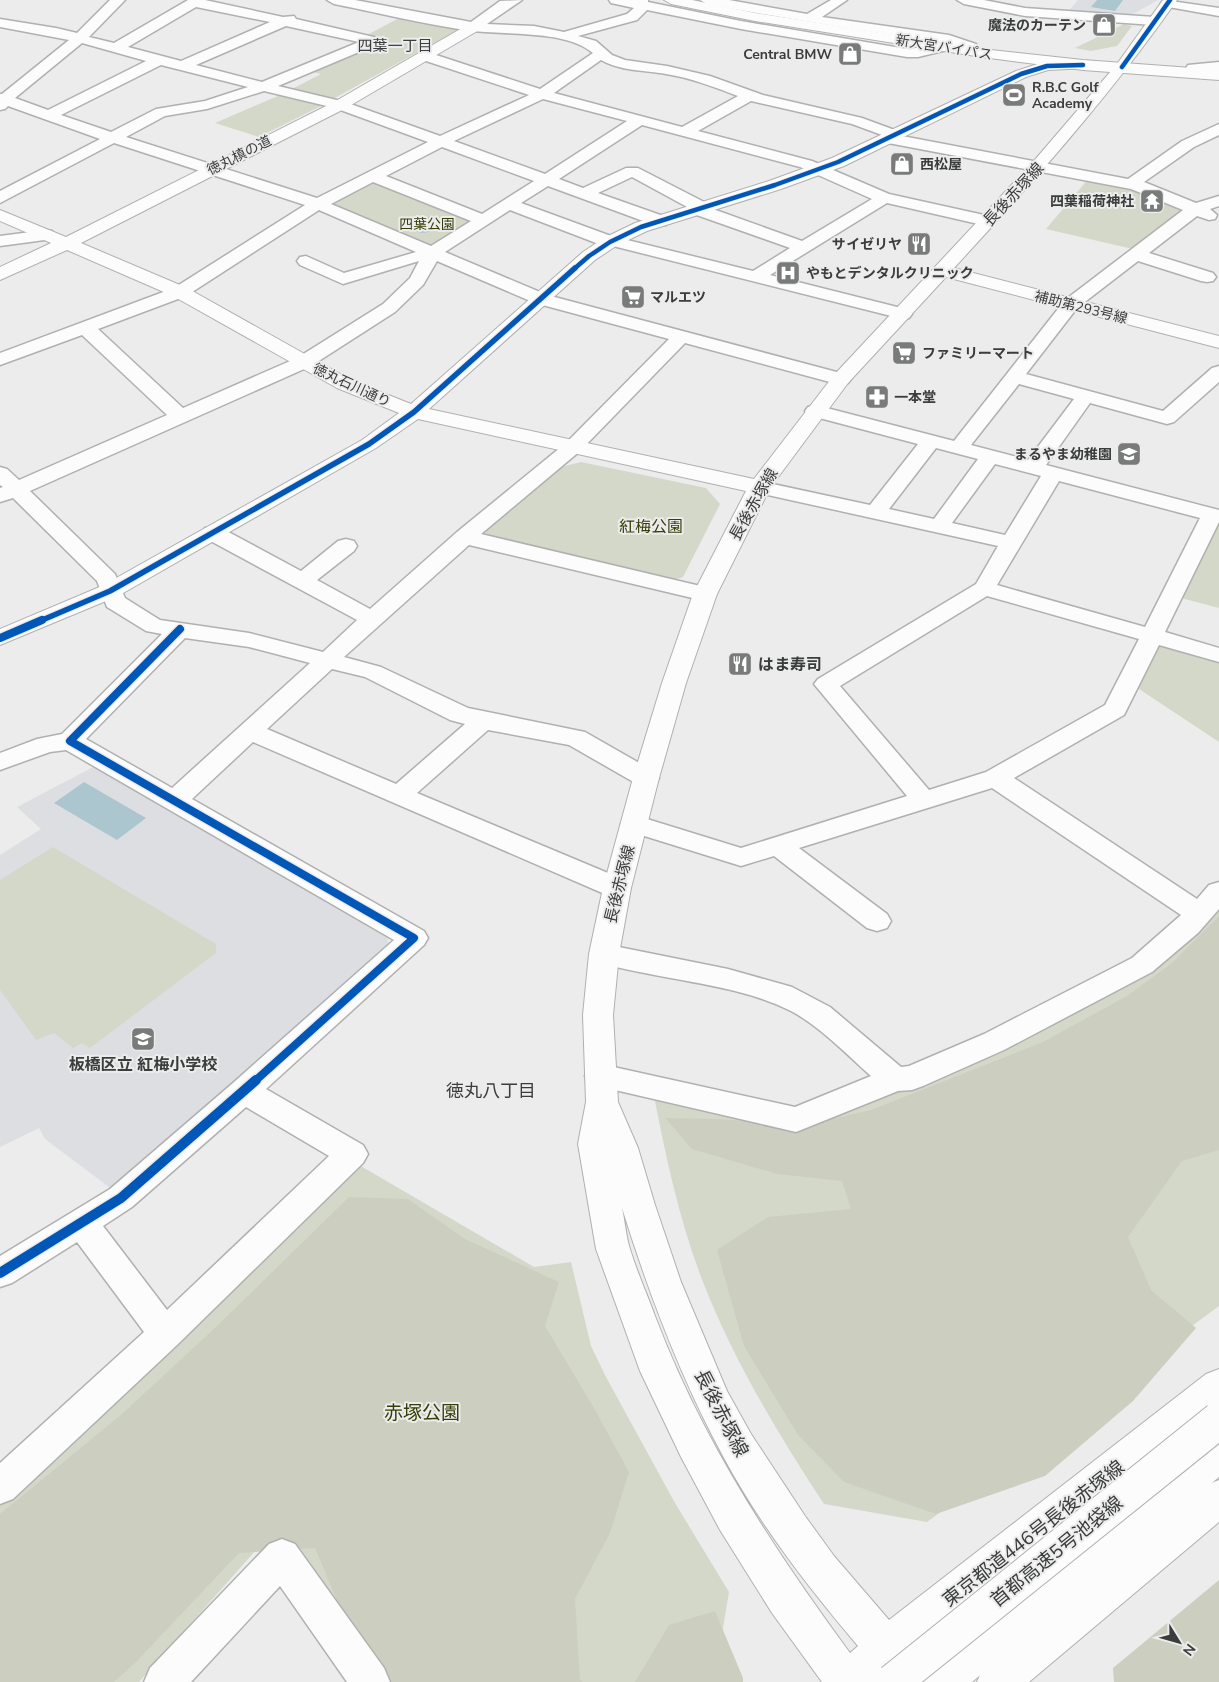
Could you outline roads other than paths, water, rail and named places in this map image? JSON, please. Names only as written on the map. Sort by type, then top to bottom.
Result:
[{"type":"main road","name":"新大宮バイパス","points":[[671,0],[772,20],[1007,56],[1083,65],[1219,68]]},
{"type":"main road","name":"新大宮バイパス","points":[[684,0],[807,23],[971,47],[1219,75]]},
{"type":"main road","name":"長後赤塚線","points":[[847,1682],[786,1599],[734,1518],[694,1444],[658,1371],[613,1249],[594,1144],[600,1089],[598,1015],[604,954],[617,888],[646,778],[674,683],[705,594],[759,487],[841,379],[1039,166],[1123,65],[1169,1]]},
{"type":"main road","name":"徳丸槙の道","points":[[0,274],[67,243],[340,105],[474,28]]},
{"type":"main road","points":[[1007,56],[1021,64],[1023,69],[1021,74]]},
{"type":"main road","points":[[0,638],[110,591],[369,444],[414,412],[590,256],[611,241],[660,221],[818,170],[1021,74],[1054,65],[1083,65]]},
{"type":"main road","name":"徳丸石川通り","points":[[0,215],[180,292],[304,362],[370,396],[414,412],[759,487]]},
{"type":"main road","name":"補助第293号線","points":[[943,271],[1219,342]]},
{"type":"main road","name":"長後赤塚線","points":[[600,1089],[620,1140],[638,1204],[666,1289],[695,1360],[724,1423],[760,1486],[890,1665],[917,1682]]},
{"type":"main road","name":"東京都道446号長後赤塚線","points":[[847,1682],[890,1665],[1219,1386]]},
{"type":"main road","name":"首都高速5号池袋線","points":[[890,1665],[1219,1420]]},
{"type":"main road","name":"首都高速5号池袋線","points":[[940,1682],[1219,1454]]},
{"type":"main road","points":[[997,1682],[1219,1498]]},
{"type":"street","points":[[2,101],[79,39],[118,0]]},
{"type":"street","points":[[474,28],[505,4],[515,0]]},
{"type":"street","points":[[616,0],[641,3],[749,27],[907,53],[918,54],[942,47]]},
{"type":"street","points":[[706,0],[809,19],[949,38],[971,47]]},
{"type":"street","points":[[809,19],[840,0]]},
{"type":"street","points":[[0,198],[161,112],[207,105],[262,86],[373,41],[324,28],[196,1],[115,49]]},
{"type":"street","points":[[331,1],[474,28],[534,30],[564,36],[591,44],[600,54],[622,64],[667,70],[705,79],[750,95],[857,122],[892,136],[1147,188],[1219,220]]},
{"type":"street","points":[[975,1],[1025,12],[1154,21]]},
{"type":"street","points":[[1169,1],[1219,12]]},
{"type":"street","points":[[564,36],[594,26],[632,17],[642,8],[641,3]]},
{"type":"street","points":[[432,7],[440,21]]},
{"type":"street","points":[[182,66],[309,11]]},
{"type":"street","points":[[358,37],[401,13]]},
{"type":"street","points":[[0,23],[36,28],[340,105],[660,221]]},
{"type":"street","points":[[0,359],[180,292],[318,204],[442,141],[542,94],[600,54]]},
{"type":"street","points":[[425,56],[542,94],[806,164],[884,198],[987,221]]},
{"type":"street","points":[[49,115],[159,60]]},
{"type":"street","points":[[684,132],[750,95]]},
{"type":"street","points":[[2,101],[318,204],[541,299],[680,338],[841,379]]},
{"type":"street","points":[[306,261],[343,280],[391,263],[432,253],[640,120]]},
{"type":"street","points":[[1131,184],[1188,144],[1219,129]]},
{"type":"street","points":[[585,193],[632,171],[699,208],[804,247]]},
{"type":"street","points":[[372,176],[483,220]]},
{"type":"street","points":[[755,277],[884,198]]},
{"type":"street","points":[[959,448],[1071,304],[1195,209],[1219,201]]},
{"type":"street","points":[[508,204],[611,241],[903,314]]},
{"type":"street","points":[[0,241],[46,234]]},
{"type":"street","points":[[432,253],[417,281],[389,308],[304,362],[180,416],[5,486],[106,580],[115,602],[154,626],[249,640],[373,672],[459,714],[483,721],[576,738],[646,778]]},
{"type":"street","points":[[1136,254],[1207,276]]},
{"type":"street","points":[[86,327],[180,416]]},
{"type":"street","points":[[174,801],[372,619],[465,537],[573,447],[680,338]]},
{"type":"street","points":[[1014,377],[1167,418],[1219,372]]},
{"type":"street","points":[[923,799],[826,684],[984,588],[1012,543],[1043,471],[1086,396]]},
{"type":"street","points":[[634,824],[740,857],[995,778],[1115,710],[1216,515],[815,411]]},
{"type":"street","points":[[875,513],[931,441]]},
{"type":"street","points":[[939,527],[990,457]]},
{"type":"street","points":[[759,487],[1012,543]]},
{"type":"street","points":[[213,533],[372,619]]},
{"type":"street","points":[[465,537],[705,594]]},
{"type":"street","points":[[301,582],[346,546]]},
{"type":"street","points":[[984,588],[1219,655]]},
{"type":"street","points":[[0,762],[46,745],[70,741],[180,629]]},
{"type":"street","points":[[399,795],[483,721]]},
{"type":"street","points":[[251,732],[617,888]]},
{"type":"street","points":[[0,1273],[121,1198],[244,1091],[414,938],[70,741]]},
{"type":"street","points":[[995,778],[1198,913]]},
{"type":"street","points":[[776,845],[877,921]]},
{"type":"street","points":[[600,1089],[796,1120],[895,1080],[912,1078],[994,1042],[1142,965],[1188,926],[1219,892]]},
{"type":"street","points":[[604,954],[728,980],[782,995],[820,1015],[895,1080]]},
{"type":"street","points":[[0,1487],[165,1334],[352,1154],[244,1091]]},
{"type":"street","points":[[82,1223],[165,1334]]},
{"type":"street","points":[[164,1682],[282,1557],[370,1682]]},
{"type":"water","points":[[1097,0],[1123,0],[1115,11],[1091,7]]},
{"type":"water","points":[[438,216],[439,222],[433,224],[434,229],[423,233],[416,231],[413,218]]},
{"type":"water","points":[[84,782],[146,818],[117,840],[54,803]]},
{"type":"place","name":"魔法のカーテン","points":[[1104,25]]},
{"type":"place","name":"Central BMW","points":[[850,54]]},
{"type":"place","name":"R.B.C Golf Academy","points":[[1014,95]]},
{"type":"place","name":"西松屋","points":[[902,164]]},
{"type":"place","name":"四葉稲荷神社","points":[[1152,201]]},
{"type":"place","name":"サイゼリヤ","points":[[919,244]]},
{"type":"place","name":"やもとデンタルクリニック","points":[[788,273]]},
{"type":"place","name":"マルエツ","points":[[633,297]]},
{"type":"place","name":"ファミリーマート","points":[[904,353]]},
{"type":"place","name":"一本堂","points":[[877,397]]},
{"type":"place","name":"まるやま幼稚園","points":[[1129,454]]},
{"type":"place","name":"はま寿司","points":[[740,664]]},
{"type":"place","name":"板橋区立 紅梅小学校","points":[[143,1039]]},
{"type":"district","name":"四葉一丁目","points":[[395,46]]},
{"type":"district","name":"徳丸八丁目","points":[[491,1091]]},
{"type":"park label","name":"四葉公園","points":[[427,224]]},
{"type":"park label","name":"紅梅公園","points":[[651,526]]},
{"type":"park label","name":"赤塚公園","points":[[422,1412]]}]
